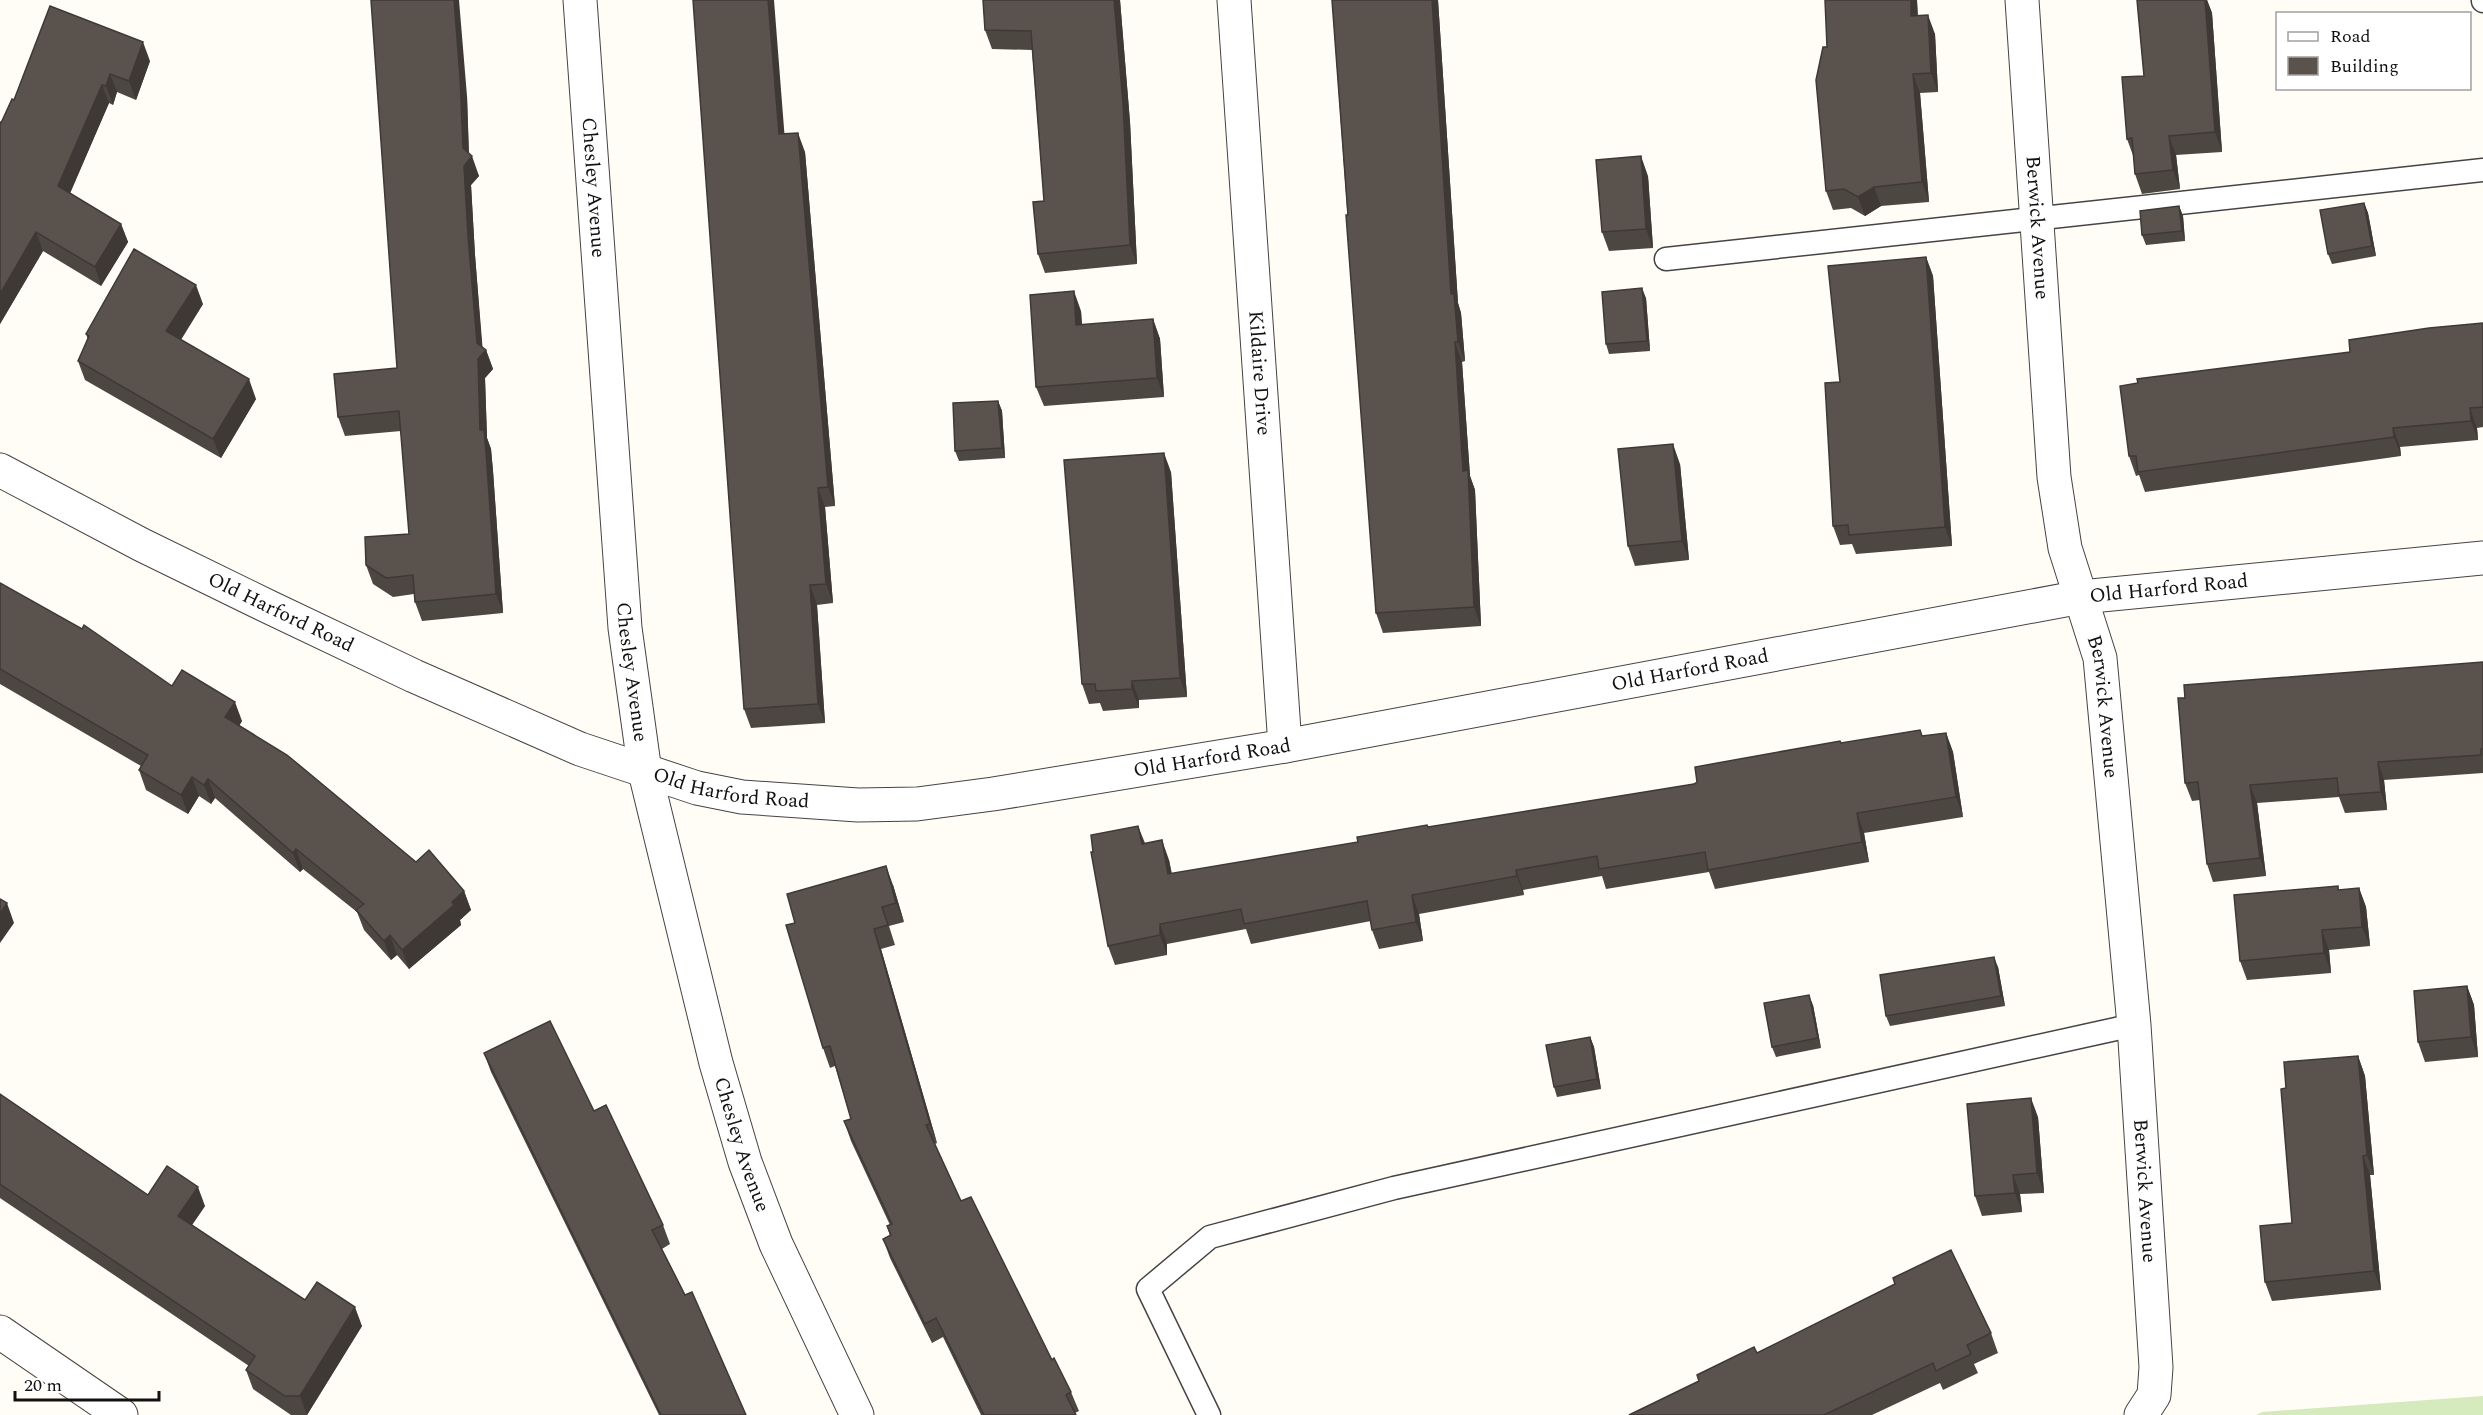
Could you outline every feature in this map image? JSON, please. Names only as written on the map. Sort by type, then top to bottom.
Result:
[{"type":"street","name":"Chesley Avenue","points":[[580,0],[625,628],[645,772],[716,1063],[745,1162],[776,1244],[857,1415]]},
{"type":"street","name":"Kildaire Drive","points":[[1234,0],[1285,746]]},
{"type":"street","name":"Berwick Avenue","points":[[2022,0],[2054,477],[2065,548],[2100,658],[2134,1025],[2156,1367],[2154,1395],[2141,1415]]},
{"type":"street","name":"Old Harford Road","points":[[0,470],[142,545],[414,676],[580,749],[697,788],[742,796],[858,805],[917,804],[993,794],[1285,746],[2081,597],[2483,558]]},
{"type":"street","points":[[0,1332],[121,1415]]},
{"type":"lane","points":[[1666,259],[2483,170]]},
{"type":"lane","points":[[1209,1415],[1148,1289],[1210,1237],[1394,1188],[2134,1025]]},
{"type":"green space","points":[[2483,1396],[2483,1415],[2256,1415],[2262,1412]]},
{"type":"building","points":[[371,0],[454,0],[463,148],[472,156],[464,166],[477,343],[486,350],[478,359],[480,430],[484,430],[496,594],[415,602],[413,575],[386,578],[366,565],[365,537],[409,534],[399,411],[338,417],[334,374],[397,368]]},
{"type":"building","points":[[693,0],[768,0],[779,134],[798,133],[828,487],[818,488],[826,584],[810,585],[818,704],[744,709]]},
{"type":"building","points":[[983,0],[1114,0],[1123,103],[1130,245],[1038,254],[1033,202],[1044,201],[1031,31],[985,30]]},
{"type":"building","points":[[1332,0],[1432,0],[1451,294],[1454,294],[1458,342],[1455,342],[1463,471],[1468,470],[1474,607],[1376,613]]},
{"type":"building","points":[[1825,0],[1911,0],[1911,16],[1928,15],[1931,73],[1913,74],[1922,182],[1874,187],[1858,197],[1844,189],[1826,191],[1816,80],[1823,47],[1827,47]]},
{"type":"building","points":[[2137,0],[2205,0],[2215,132],[2169,136],[2173,170],[2135,174],[2132,138],[2127,139],[2122,77],[2144,76]]},
{"type":"building","points":[[50,6],[143,42],[129,81],[110,74],[106,86],[102,85],[58,186],[121,224],[95,267],[36,232],[0,294],[0,122],[12,99],[14,100]]},
{"type":"building","points":[[1641,156],[1646,229],[1602,232],[1596,160]]},
{"type":"building","points":[[2364,203],[2372,246],[2328,254],[2320,210]]},
{"type":"building","points":[[2179,206],[2182,231],[2142,235],[2140,211]]},
{"type":"building","points":[[134,249],[196,285],[166,331],[249,379],[213,439],[78,361],[89,336],[86,334]]},
{"type":"building","points":[[1926,257],[1945,527],[1849,535],[1848,525],[1833,526],[1825,383],[1840,382],[1828,266]]},
{"type":"building","points":[[1642,288],[1647,341],[1606,344],[1602,292]]},
{"type":"building","points":[[1074,291],[1076,325],[1153,319],[1157,378],[1036,387],[1030,295]]},
{"type":"building","points":[[2483,323],[2483,407],[2470,408],[2471,421],[2393,428],[2394,437],[2138,472],[2136,456],[2129,456],[2120,386],[2138,383],[2137,379],[2350,352],[2349,340],[2429,328]]},
{"type":"building","points":[[998,401],[1002,448],[955,451],[953,403]]},
{"type":"building","points":[[1673,444],[1682,541],[1628,546],[1618,449]]},
{"type":"building","points":[[1164,453],[1180,678],[1132,681],[1132,689],[1096,691],[1095,684],[1082,684],[1064,460]]},
{"type":"building","points":[[0,583],[82,629],[84,625],[172,686],[182,670],[235,702],[225,717],[287,755],[416,862],[429,850],[464,891],[452,902],[454,905],[402,950],[390,935],[384,941],[356,910],[364,904],[296,849],[293,853],[208,779],[204,785],[192,777],[181,795],[139,770],[148,755],[0,669]]},
{"type":"building","points":[[2483,662],[2483,749],[2481,749],[2481,755],[2378,762],[2381,792],[2339,795],[2337,778],[2250,785],[2260,858],[2207,864],[2198,782],[2185,783],[2178,698],[2185,698],[2184,685]]},
{"type":"building","points":[[1920,730],[1922,736],[1946,733],[1956,797],[1857,813],[1862,842],[1708,870],[1705,852],[1599,869],[1597,856],[1516,870],[1517,876],[1412,895],[1416,922],[1372,930],[1367,901],[1244,924],[1241,909],[1160,924],[1160,935],[1108,946],[1091,852],[1093,852],[1091,835],[1138,826],[1142,844],[1162,840],[1168,874],[1358,842],[1357,837],[1427,825],[1428,827],[1694,784],[1697,782],[1695,767],[1840,741],[1841,743]]},
{"type":"building","points":[[886,866],[896,903],[882,907],[888,925],[874,929],[930,1124],[926,1125],[961,1201],[971,1197],[1052,1360],[1054,1358],[1071,1392],[1066,1395],[1076,1415],[984,1415],[936,1318],[925,1324],[883,1239],[891,1235],[887,1226],[892,1224],[844,1121],[851,1119],[830,1046],[823,1048],[786,925],[795,923],[787,894]]},
{"type":"building","points":[[2338,886],[2338,890],[2359,888],[2362,927],[2322,930],[2324,953],[2240,961],[2234,895]]},
{"type":"building","points":[[0,899],[7,903],[0,914]]},
{"type":"building","points":[[1994,957],[2001,996],[1886,1016],[1880,975]]},
{"type":"building","points":[[2467,986],[2471,1037],[2418,1042],[2414,991]]},
{"type":"building","points":[[1809,995],[1818,1038],[1772,1047],[1764,1003]]},
{"type":"building","points":[[550,1021],[594,1111],[606,1105],[663,1225],[652,1230],[685,1295],[692,1292],[746,1415],[661,1415],[484,1053]]},
{"type":"building","points":[[1590,1037],[1597,1079],[1554,1087],[1546,1045]]},
{"type":"building","points":[[2358,1056],[2367,1155],[2363,1156],[2374,1271],[2265,1282],[2260,1226],[2292,1223],[2281,1089],[2286,1088],[2284,1062]]},
{"type":"building","points":[[0,1094],[148,1195],[167,1166],[198,1187],[178,1216],[305,1300],[317,1282],[355,1307],[300,1396],[285,1396],[246,1370],[255,1356],[0,1184]]},
{"type":"building","points":[[2031,1098],[2037,1173],[2013,1175],[2015,1193],[1975,1196],[1967,1104]]},
{"type":"building","points":[[1951,1250],[1991,1333],[1967,1345],[1971,1354],[1936,1371],[1933,1363],[1824,1415],[1629,1415],[1699,1381],[1697,1375],[1754,1347],[1757,1353],[1895,1284],[1893,1278]]}]
